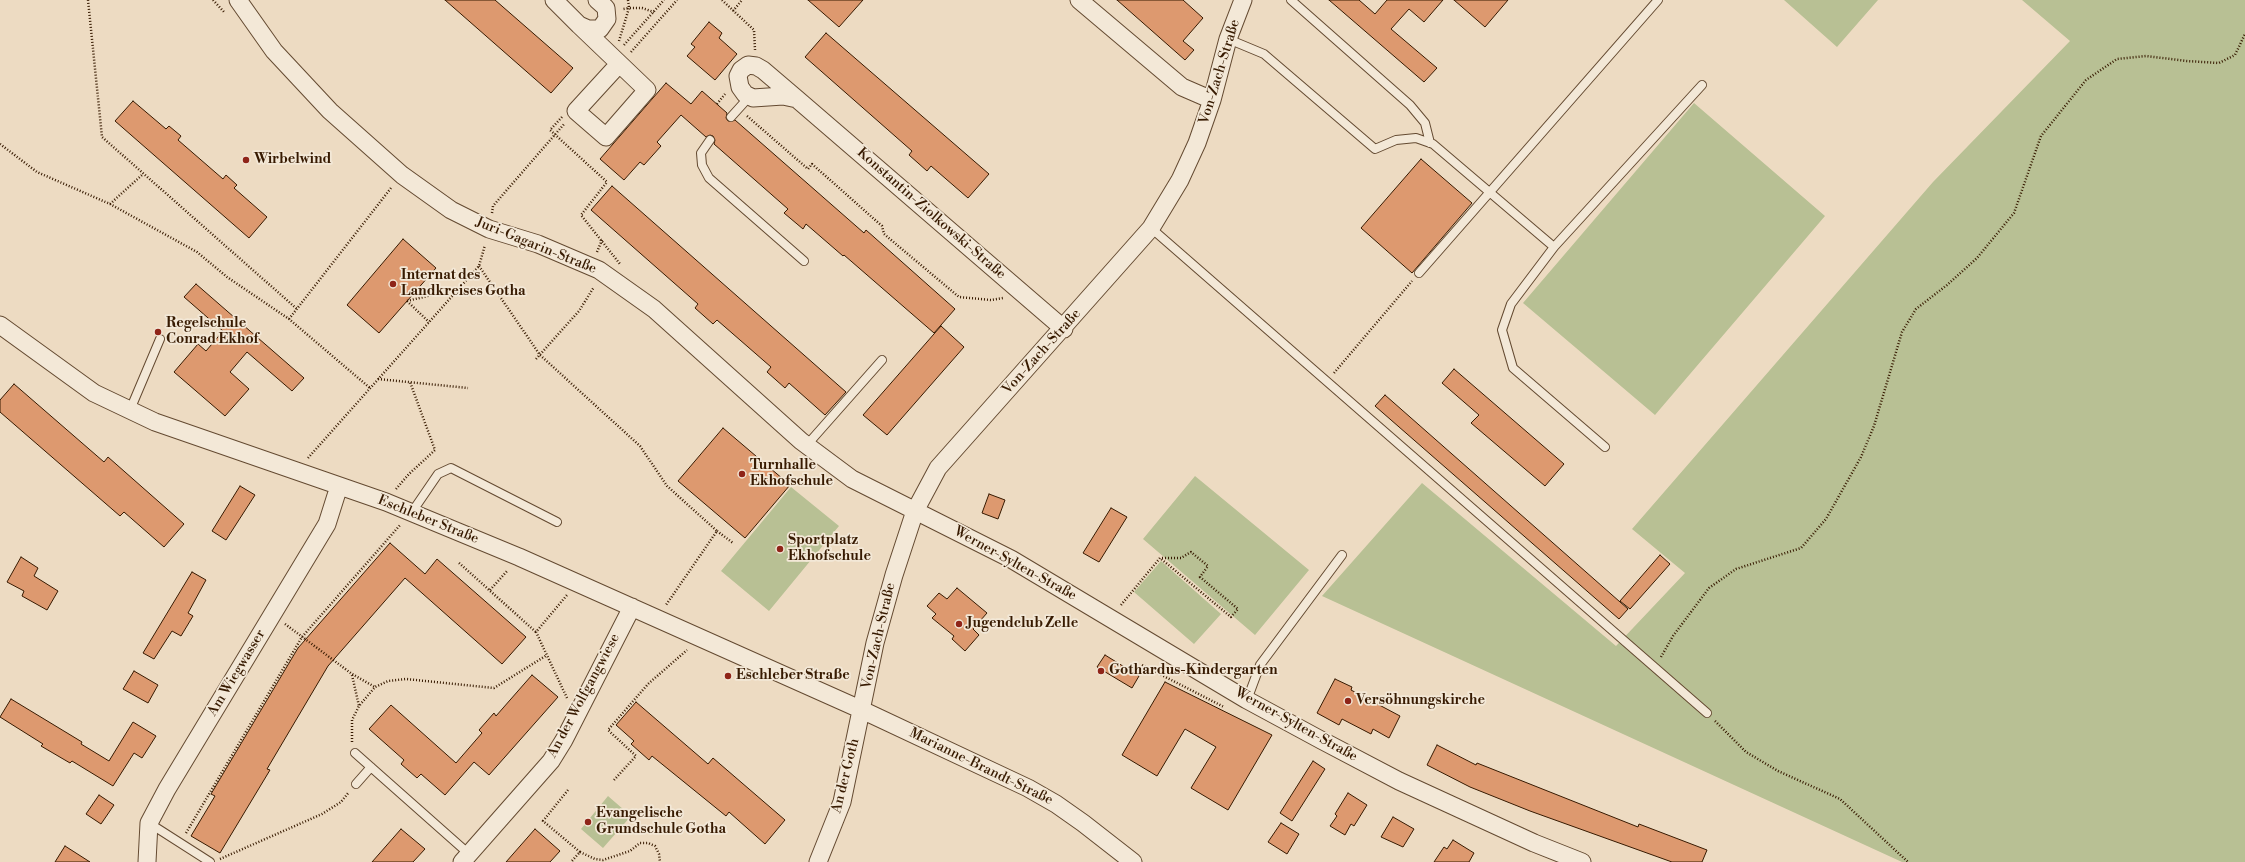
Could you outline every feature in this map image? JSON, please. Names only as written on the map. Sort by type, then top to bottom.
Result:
[{"type":"street","name":"Juri-Gagarin-Straße","points":[[238,0],[274,50],[330,111],[402,175],[452,210],[489,229],[538,244],[603,273],[654,309],[806,446],[852,479],[915,510]]},
{"type":"street","points":[[554,0],[579,25],[621,58],[647,90],[606,137],[572,114],[621,58]]},
{"type":"street","points":[[579,25],[588,29],[600,29],[607,19],[606,8],[597,0]]},
{"type":"street","points":[[1079,0],[1182,88],[1212,100]]},
{"type":"street","name":"Von-Zach-Straße","points":[[862,710],[875,643],[894,575],[915,510],[938,468],[1064,329],[1151,228],[1180,180],[1198,143],[1212,100],[1228,39],[1244,0]]},
{"type":"street","points":[[756,66],[748,65],[741,70],[738,76],[740,87],[746,101],[783,96],[798,98]]},
{"type":"street","name":"Konstantin-Ziolkowski-Straße","points":[[756,66],[798,98],[1064,329]]},
{"type":"street","name":"Eschleber Straße","points":[[0,325],[94,394],[155,422],[412,512],[519,557],[862,710]]},
{"type":"street","name":"Am Wiegwasser","points":[[147,862],[149,823],[167,789],[327,524],[339,486]]},
{"type":"street","name":"Werner-Sylten-Straße","points":[[915,510],[1011,559],[1247,700],[1399,781],[1534,843],[1582,862]]},
{"type":"street","name":"An der Wolfgangwiese","points":[[465,858],[551,761],[576,717],[632,607]]},
{"type":"street","name":"An der Goth","points":[[818,862],[842,802],[862,710]]},
{"type":"street","name":"Marianne-Brandt-Straße","points":[[862,710],[1028,788],[1062,807],[1133,862]]},
{"type":"lane","points":[[1291,0],[1410,105],[1425,123],[1430,143]]},
{"type":"lane","points":[[1419,273],[1658,0]]},
{"type":"lane","points":[[1228,39],[1264,54],[1375,150],[1396,140],[1416,138],[1430,143],[1554,248]]},
{"type":"lane","points":[[1605,447],[1513,368],[1502,330],[1511,304],[1554,248],[1702,85]]},
{"type":"lane","points":[[731,117],[746,101]]},
{"type":"lane","points":[[710,140],[701,153],[702,165],[709,178],[804,260]]},
{"type":"lane","points":[[1151,228],[1707,713]]},
{"type":"lane","points":[[130,410],[160,339]]},
{"type":"lane","points":[[806,446],[882,360]]},
{"type":"lane","points":[[412,512],[438,474],[451,468],[557,522]]},
{"type":"lane","points":[[1247,700],[1260,665],[1342,555]]},
{"type":"lane","name":"An der Wolfgangwiese","points":[[355,753],[465,858]]},
{"type":"lane","points":[[356,784],[371,767]]},
{"type":"lane","points":[[149,823],[210,862]]},
{"type":"path","points":[[88,0],[102,137],[297,309]]},
{"type":"path","points":[[621,58],[629,8],[628,0]]},
{"type":"path","points":[[621,58],[677,0]]},
{"type":"path","points":[[722,0],[754,30],[756,66]]},
{"type":"path","points":[[733,11],[742,0]]},
{"type":"path","points":[[629,8],[642,8],[654,12]]},
{"type":"path","points":[[1655,668],[1673,636],[1710,588],[1736,569],[1801,548],[1826,519],[1861,456],[1874,426],[1902,332],[1916,309],[1947,285],[1977,258],[2014,213],[2041,136],[2086,80],[2117,58],[2146,56],[2219,63],[2234,55],[2245,34]]},
{"type":"path","points":[[717,104],[726,93],[746,101],[746,114],[808,169],[812,164],[882,226],[884,234],[959,298],[991,300],[1025,296]]},
{"type":"path","points":[[493,206],[572,114]]},
{"type":"path","points":[[0,144],[37,172],[110,204],[198,252],[227,277],[289,319],[370,388]]},
{"type":"path","points":[[110,204],[143,174]]},
{"type":"path","points":[[289,319],[393,186]]},
{"type":"path","points":[[295,471],[479,266],[489,229]]},
{"type":"path","points":[[479,266],[540,355],[640,446],[667,486],[717,531],[733,543]]},
{"type":"path","points":[[536,359],[579,311],[603,273]]},
{"type":"path","points":[[1327,381],[1419,273]]},
{"type":"path","points":[[429,322],[407,301],[444,292],[456,291]]},
{"type":"path","points":[[378,379],[468,388]]},
{"type":"path","points":[[386,502],[409,474],[435,450],[410,382]]},
{"type":"path","points":[[180,843],[302,637],[412,512]]},
{"type":"path","points":[[657,618],[717,531]]},
{"type":"path","points":[[1191,552],[1208,566],[1200,577],[1238,609],[1231,617],[1160,558],[1181,558],[1191,552]]},
{"type":"path","points":[[490,590],[519,557]]},
{"type":"path","points":[[1112,619],[1160,558]]},
{"type":"path","points":[[459,563],[536,632],[576,717]]},
{"type":"path","points":[[536,632],[577,583]]},
{"type":"path","points":[[272,614],[352,674],[375,687]]},
{"type":"path","points":[[614,780],[636,756],[608,730],[648,684],[701,638]]},
{"type":"path","points":[[355,753],[351,740],[352,720],[359,706],[375,687],[388,681],[406,679],[494,688],[547,655]]},
{"type":"path","points":[[1142,665],[1198,696],[1226,708]]},
{"type":"path","points":[[352,674],[359,706]]},
{"type":"path","points":[[1198,689],[1200,691],[1198,696]]},
{"type":"path","points":[[1707,713],[1746,752],[1778,771],[1840,799],[1908,862]]},
{"type":"path","points":[[214,862],[322,814],[341,802],[356,784]]},
{"type":"path","points":[[568,790],[543,820],[580,852],[595,859],[603,860],[630,851],[640,843],[648,843],[655,846],[659,854],[660,862]]},
{"type":"path","points":[[571,862],[580,852]]},
{"type":"green space","points":[[1784,0],[1878,0],[1837,47]]},
{"type":"green space","points":[[2022,0],[2245,0],[2245,862],[1902,862],[1322,596],[1422,483],[1616,646],[1685,573],[1632,529],[1933,182],[2070,41]]},
{"type":"green space","points":[[1694,103],[1825,216],[1655,415],[1523,303]]},
{"type":"green space","points":[[1195,476],[1309,570],[1255,635],[1143,539]]},
{"type":"green space","name":"Sportplatz Ekhofschule","points":[[791,487],[839,526],[769,611],[721,571]]},
{"type":"green space","points":[[1161,561],[1221,614],[1194,644],[1134,592]]},
{"type":"green space","points":[[608,796],[631,816],[603,848],[581,829]]},
{"type":"building","points":[[445,0],[495,0],[573,68],[551,93]]},
{"type":"building","points":[[808,0],[863,0],[839,27]]},
{"type":"building","points":[[1117,0],[1183,0],[1203,18],[1183,41],[1194,50],[1185,60]]},
{"type":"building","points":[[1329,0],[1359,0],[1375,14],[1387,0],[1443,0],[1424,22],[1409,9],[1391,29],[1437,68],[1424,82]]},
{"type":"building","points":[[1454,0],[1508,0],[1485,27]]},
{"type":"building","points":[[709,22],[722,33],[719,38],[737,54],[715,80],[687,56],[695,47],[691,44]]},
{"type":"building","points":[[826,33],[989,174],[968,198],[931,166],[927,171],[909,155],[912,151],[805,57]]},
{"type":"building","points":[[666,83],[691,104],[702,91],[727,113],[726,118],[728,121],[735,120],[864,233],[866,230],[955,309],[934,333],[806,224],[803,229],[784,213],[788,209],[714,144],[715,140],[713,136],[710,135],[706,137],[681,115],[657,142],[661,146],[644,165],[640,162],[624,180],[600,159]]},
{"type":"building","points":[[133,101],[166,129],[169,126],[181,136],[178,140],[223,179],[226,175],[237,185],[234,188],[267,217],[249,238],[115,121]]},
{"type":"building","points":[[1421,159],[1472,203],[1412,273],[1361,228]]},
{"type":"building","points":[[612,186],[846,392],[825,415],[789,383],[785,388],[767,372],[771,367],[717,320],[713,324],[695,308],[698,304],[591,210]]},
{"type":"building","name":"Internat des Landkreises Gotha","points":[[403,239],[436,268],[379,333],[347,305]]},
{"type":"building","points":[[196,284],[304,378],[292,391],[247,352],[230,372],[249,389],[225,416],[174,372],[198,344],[206,351],[223,331],[184,297]]},
{"type":"building","points":[[941,326],[964,347],[887,435],[863,415]]},
{"type":"building","points":[[1454,369],[1564,464],[1545,486],[1471,423],[1479,415],[1442,383]]},
{"type":"building","points":[[14,384],[104,462],[108,457],[184,524],[164,547],[124,512],[120,516],[0,412],[0,400]]},
{"type":"building","points":[[1385,395],[1628,609],[1619,619],[1375,406]]},
{"type":"building","name":"Turnhalle Ekhofschule","points":[[723,428],[790,485],[745,538],[678,481]]},
{"type":"building","points":[[240,486],[255,495],[226,540],[212,531]]},
{"type":"building","points":[[989,494],[1005,500],[998,519],[982,513]]},
{"type":"building","points":[[1111,508],[1127,517],[1099,562],[1083,553]]},
{"type":"building","points":[[390,543],[425,574],[437,559],[526,637],[502,664],[405,578],[328,666],[267,769],[270,770],[220,853],[191,836],[215,796],[211,794],[298,648]]},
{"type":"building","points":[[1660,555],[1670,564],[1630,609],[1620,601]]},
{"type":"building","points":[[21,557],[38,568],[34,576],[58,591],[47,610],[22,596],[24,591],[7,582]]},
{"type":"building","points":[[192,572],[206,580],[188,613],[193,616],[181,636],[172,631],[154,659],[143,653]]},
{"type":"building","name":"Jugendclub Zelle","points":[[957,588],[987,613],[973,629],[979,635],[965,651],[952,639],[954,636],[932,618],[936,614],[927,606],[939,593],[947,599]]},
{"type":"building","points":[[1105,655],[1139,676],[1132,688],[1097,667]]},
{"type":"building","points":[[134,671],[158,685],[148,703],[123,689]]},
{"type":"building","points":[[532,675],[558,697],[489,775],[474,762],[445,795],[421,774],[417,778],[401,764],[404,760],[369,729],[391,705],[456,763],[482,733],[479,730],[494,713],[496,716]]},
{"type":"building","name":"Versöhnungskirche","points":[[1335,679],[1352,687],[1351,690],[1400,716],[1389,738],[1373,729],[1371,734],[1342,719],[1339,725],[1317,713]]},
{"type":"building","points":[[1165,682],[1272,735],[1228,810],[1191,788],[1216,747],[1185,729],[1157,776],[1122,755]]},
{"type":"building","points":[[11,699],[82,742],[81,744],[109,761],[133,722],[156,736],[142,758],[134,753],[113,786],[72,761],[70,763],[41,746],[43,744],[0,717]]},
{"type":"building","points":[[636,702],[708,764],[713,758],[785,820],[765,844],[729,812],[726,816],[652,756],[649,760],[631,744],[634,741],[616,725]]},
{"type":"building","points":[[1437,745],[1476,765],[1477,763],[1638,827],[1639,824],[1707,850],[1702,862],[1672,862],[1530,811],[1470,787],[1427,765]]},
{"type":"building","points":[[1313,761],[1325,769],[1292,821],[1280,813]]},
{"type":"building","points":[[1348,793],[1367,805],[1354,826],[1351,824],[1345,835],[1330,826],[1337,816],[1335,814]]},
{"type":"building","points":[[99,795],[114,805],[101,824],[86,814]]},
{"type":"building","points":[[1393,817],[1414,829],[1403,847],[1381,837]]},
{"type":"building","points":[[1281,823],[1299,834],[1287,854],[1268,842]]},
{"type":"building","points":[[401,829],[425,849],[413,862],[372,862]]},
{"type":"building","points":[[535,829],[560,851],[550,862],[506,862]]},
{"type":"building","points":[[1453,840],[1474,853],[1469,862],[1434,862],[1444,847],[1447,849]]},
{"type":"building","points":[[65,846],[90,862],[55,862]]},
{"type":"place","name":"Wirbelwind","points":[[246,160]]},
{"type":"place","name":"Internat des Landkreises Gotha","points":[[393,284]]},
{"type":"place","name":"Regelschule Conrad Ekhof","points":[[158,332]]},
{"type":"place","name":"Turnhalle Ekhofschule","points":[[742,474]]},
{"type":"place","name":"Sportplatz Ekhofschule","points":[[780,549]]},
{"type":"place","name":"Jugendclub Zelle","points":[[959,624]]},
{"type":"place","name":"Gothardus-Kindergarten","points":[[1101,671]]},
{"type":"place","name":"Eschleber Straße","points":[[728,676]]},
{"type":"place","name":"Versöhnungskirche","points":[[1348,701]]},
{"type":"place","name":"Evangelische Grundschule Gotha","points":[[588,822]]}]
